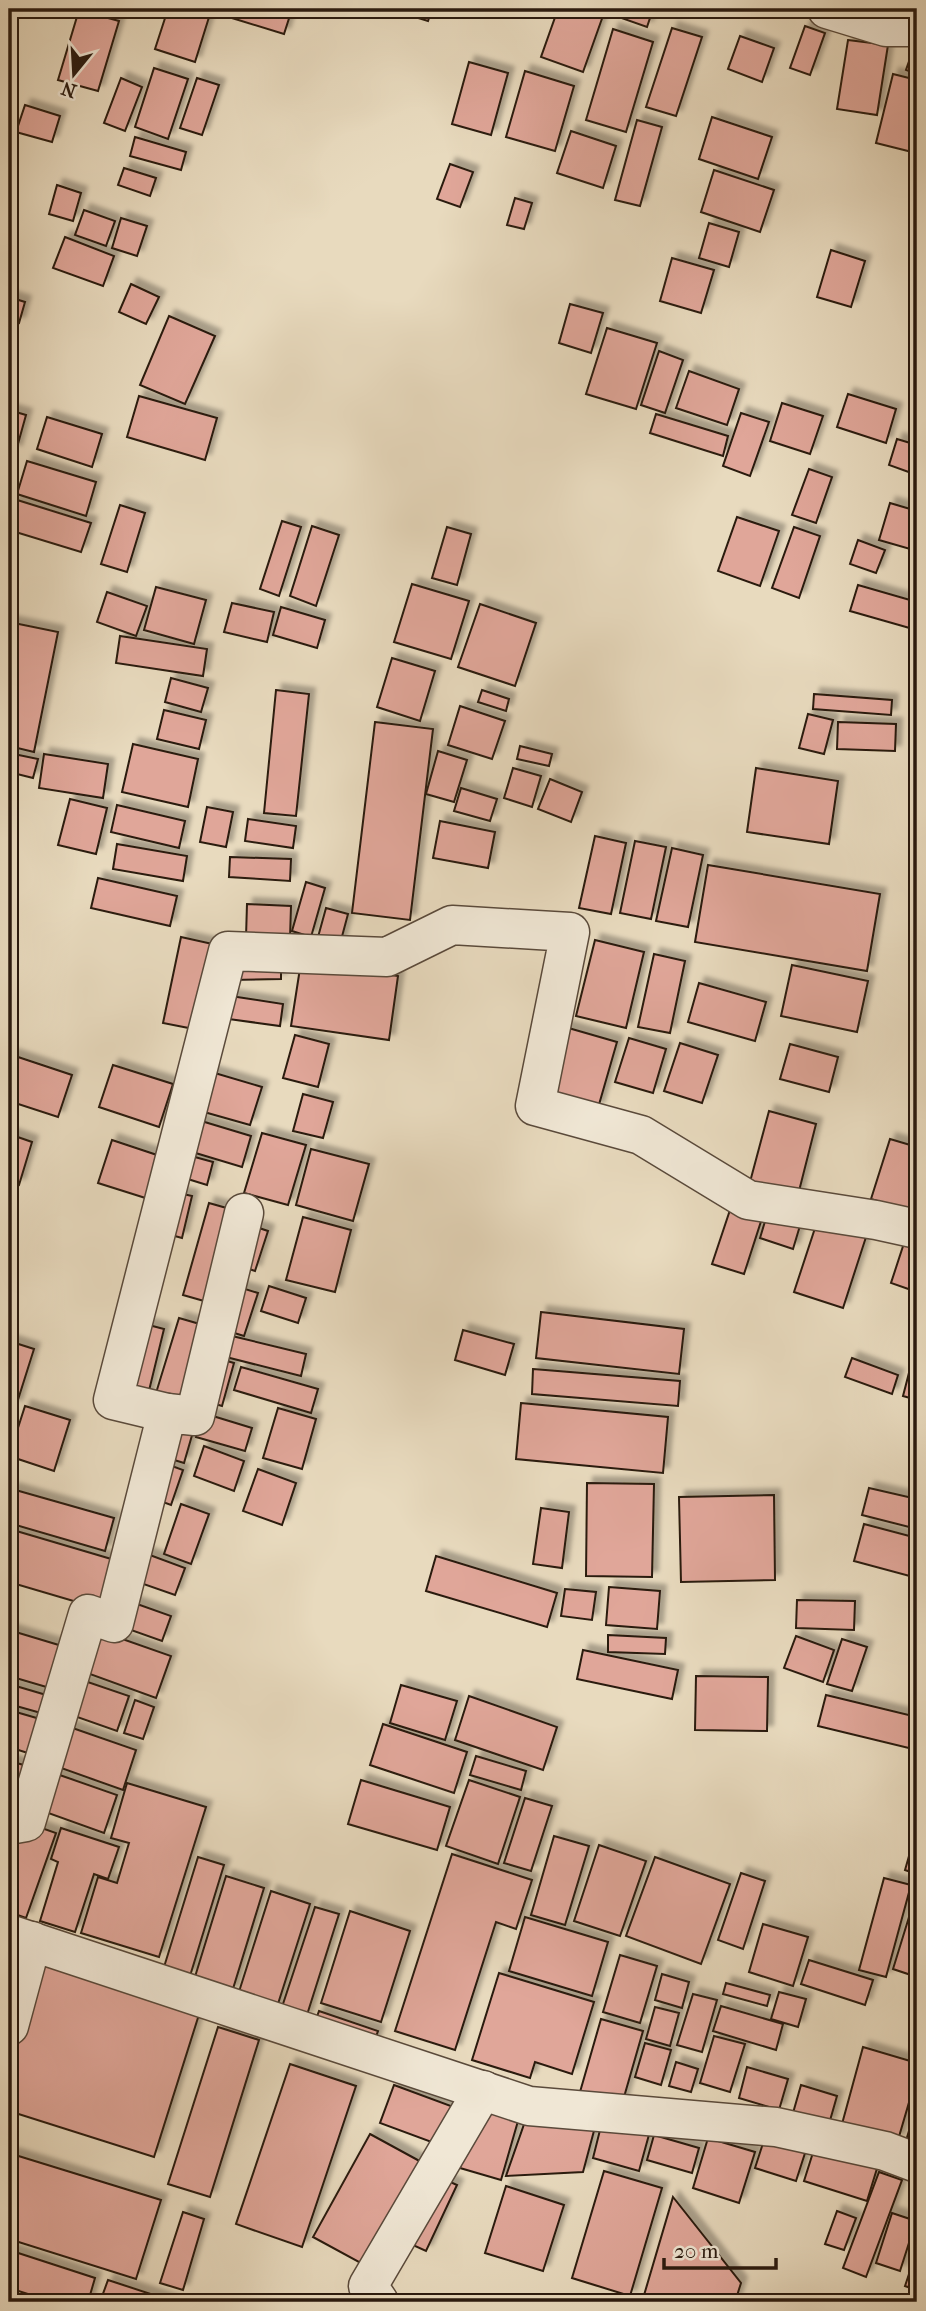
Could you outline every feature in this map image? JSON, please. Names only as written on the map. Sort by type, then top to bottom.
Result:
[{"type":"street","points":[[827,9],[886,26],[917,27]]},
{"type":"street","points":[[244,1213],[195,1416],[167,1413],[113,1400],[228,951],[387,957],[452,925],[570,932],[536,1106],[641,1135],[748,1200],[876,1220],[917,1230]]},
{"type":"street","points":[[9,1825],[26,1822],[88,1614],[114,1623],[167,1413]]},
{"type":"street","points":[[9,2026],[21,1938],[529,2106],[776,2127],[885,2151],[917,2163]]},
{"type":"street","points":[[379,2302],[368,2286],[483,2090]]},
{"type":"building","points":[[168,9],[193,9],[210,14],[195,62],[155,49]]},
{"type":"building","points":[[235,9],[292,9],[284,34],[232,18]]},
{"type":"building","points":[[389,9],[432,9],[428,21]]},
{"type":"building","points":[[558,9],[592,9],[604,13],[583,72],[541,57]]},
{"type":"building","points":[[612,9],[653,9],[647,27],[610,14]]},
{"type":"building","points":[[79,10],[119,21],[98,91],[58,80]]},
{"type":"building","points":[[805,26],[825,33],[810,75],[790,68]]},
{"type":"building","points":[[672,28],[702,37],[676,116],[646,107]]},
{"type":"building","points":[[613,29],[653,42],[626,132],[586,120]]},
{"type":"building","points":[[740,36],[774,48],[762,82],[728,69]]},
{"type":"building","points":[[848,40],[888,45],[877,115],[837,109]]},
{"type":"building","points":[[913,50],[917,51],[917,74],[906,70]]},
{"type":"building","points":[[469,62],[508,73],[491,135],[452,124]]},
{"type":"building","points":[[154,68],[188,79],[168,139],[135,127]]},
{"type":"building","points":[[525,71],[574,86],[555,151],[506,137]]},
{"type":"building","points":[[893,74],[917,80],[917,130],[912,152],[876,143]]},
{"type":"building","points":[[121,78],[142,87],[125,131],[104,123]]},
{"type":"building","points":[[197,78],[219,85],[202,135],[180,128]]},
{"type":"building","points":[[25,105],[60,116],[52,142],[16,132]]},
{"type":"building","points":[[712,117],[772,137],[758,179],[699,159]]},
{"type":"building","points":[[637,120],[662,127],[640,206],[615,200]]},
{"type":"building","points":[[571,131],[616,146],[603,188],[557,173]]},
{"type":"building","points":[[135,137],[186,152],[181,170],[130,156]]},
{"type":"building","points":[[450,164],[473,172],[460,207],[437,199]]},
{"type":"building","points":[[124,168],[156,178],[150,196],[118,185]]},
{"type":"building","points":[[714,170],[774,190],[760,232],[701,212]]},
{"type":"building","points":[[57,185],[81,193],[73,221],[49,214]]},
{"type":"building","points":[[515,198],[532,203],[524,229],[507,225]]},
{"type":"building","points":[[84,210],[115,221],[106,246],[75,235]]},
{"type":"building","points":[[121,218],[147,226],[137,256],[112,248]]},
{"type":"building","points":[[709,223],[739,232],[729,267],[699,258]]},
{"type":"building","points":[[65,237],[114,256],[103,286],[53,268]]},
{"type":"building","points":[[831,250],[865,261],[851,307],[817,297]]},
{"type":"building","points":[[672,258],[714,270],[701,313],[660,301]]},
{"type":"building","points":[[131,284],[159,297],[146,324],[119,312]]},
{"type":"building","points":[[9,297],[25,302],[19,323],[9,321]]},
{"type":"building","points":[[570,304],[603,313],[591,353],[559,343]]},
{"type":"building","points":[[169,316],[215,336],[185,404],[140,385]]},
{"type":"building","points":[[607,328],[657,343],[636,409],[586,394]]},
{"type":"building","points":[[659,351],[683,360],[665,413],[641,405]]},
{"type":"building","points":[[689,371],[739,389],[727,425],[676,408]]},
{"type":"building","points":[[848,394],[896,409],[886,443],[837,427]]},
{"type":"building","points":[[139,396],[217,418],[205,460],[127,437]]},
{"type":"building","points":[[782,403],[823,416],[810,454],[770,441]]},
{"type":"building","points":[[9,410],[26,415],[16,451],[9,449]]},
{"type":"building","points":[[741,413],[769,422],[750,476],[723,466]]},
{"type":"building","points":[[656,414],[728,436],[723,456],[650,433]]},
{"type":"building","points":[[47,417],[102,434],[92,467],[37,449]]},
{"type":"building","points":[[897,439],[917,445],[917,475],[889,465]]},
{"type":"building","points":[[27,461],[96,482],[86,516],[17,494]]},
{"type":"building","points":[[809,469],[832,477],[816,523],[792,515]]},
{"type":"building","points":[[14,499],[91,523],[81,552],[9,530]]},
{"type":"building","points":[[890,503],[917,511],[917,551],[879,540]]},
{"type":"building","points":[[120,505],[145,513],[127,572],[101,564]]},
{"type":"building","points":[[737,517],[779,531],[760,586],[718,571]]},
{"type":"building","points":[[282,521],[301,527],[279,596],[260,589]]},
{"type":"building","points":[[312,526],[339,535],[316,606],[290,596]]},
{"type":"building","points":[[447,527],[471,534],[457,585],[432,578]]},
{"type":"building","points":[[794,527],[820,536],[799,598],[772,588]]},
{"type":"building","points":[[858,540],[885,550],[876,573],[850,564]]},
{"type":"building","points":[[412,584],[469,601],[451,659],[394,642]]},
{"type":"building","points":[[858,585],[917,602],[913,629],[850,611]]},
{"type":"building","points":[[156,587],[206,600],[194,644],[144,630]]},
{"type":"building","points":[[107,592],[147,606],[136,636],[97,622]]},
{"type":"building","points":[[232,603],[274,612],[267,642],[224,632]]},
{"type":"building","points":[[480,604],[536,623],[515,686],[458,667]]},
{"type":"building","points":[[281,607],[325,620],[317,648],[273,635]]},
{"type":"building","points":[[9,622],[58,632],[34,752],[9,746]]},
{"type":"building","points":[[120,636],[207,649],[203,676],[116,663]]},
{"type":"building","points":[[392,658],[435,671],[420,721],[377,707]]},
{"type":"building","points":[[171,678],[208,688],[201,712],[165,702]]},
{"type":"building","points":[[276,690],[309,694],[296,816],[264,813]]},
{"type":"building","points":[[482,690],[509,699],[506,711],[478,702]]},
{"type":"building","points":[[814,694],[892,700],[891,715],[813,709]]},
{"type":"building","points":[[460,706],[505,721],[492,759],[448,745]]},
{"type":"building","points":[[164,710],[206,720],[199,749],[157,739]]},
{"type":"building","points":[[808,714],[833,720],[824,754],[799,748]]},
{"type":"building","points":[[375,722],[433,729],[410,920],[352,913]]},
{"type":"building","points":[[838,722],[896,724],[895,751],[837,749]]},
{"type":"building","points":[[133,744],[198,759],[188,807],[122,792]]},
{"type":"building","points":[[520,746],[552,754],[549,766],[517,759]]},
{"type":"building","points":[[438,751],[467,760],[454,802],[426,794]]},
{"type":"building","points":[[9,753],[38,759],[33,778],[9,772]]},
{"type":"building","points":[[44,754],[108,764],[103,798],[39,788]]},
{"type":"building","points":[[513,768],[541,776],[532,807],[504,798]]},
{"type":"building","points":[[756,768],[838,781],[829,844],[747,832]]},
{"type":"building","points":[[550,779],[582,792],[571,822],[538,809]]},
{"type":"building","points":[[461,788],[497,799],[490,821],[454,811]]},
{"type":"building","points":[[70,799],[107,808],[96,854],[58,845]]},
{"type":"building","points":[[117,805],[185,821],[179,848],[111,832]]},
{"type":"building","points":[[207,807],[233,812],[226,847],[200,842]]},
{"type":"building","points":[[248,819],[296,826],[293,848],[245,841]]},
{"type":"building","points":[[440,821],[495,832],[488,868],[433,858]]},
{"type":"building","points":[[595,836],[626,843],[611,914],[579,908]]},
{"type":"building","points":[[635,841],[666,847],[651,919],[620,913]]},
{"type":"building","points":[[117,844],[187,856],[183,881],[113,869]]},
{"type":"building","points":[[672,848],[703,855],[688,927],[656,921]]},
{"type":"building","points":[[230,857],[291,859],[290,881],[229,877]]},
{"type":"building","points":[[708,865],[880,894],[867,971],[695,942]]},
{"type":"building","points":[[98,878],[177,896],[170,926],[91,908]]},
{"type":"building","points":[[306,882],[325,888],[311,937],[292,931]]},
{"type":"building","points":[[247,904],[291,906],[290,938],[246,937]]},
{"type":"building","points":[[326,908],[348,914],[340,944],[318,937]]},
{"type":"building","points":[[181,937],[217,945],[199,1030],[163,1023]]},
{"type":"building","points":[[595,940],[644,952],[626,1028],[576,1016]]},
{"type":"building","points":[[654,954],[685,961],[670,1033],[638,1027]]},
{"type":"building","points":[[281,957],[281,979],[230,980],[229,960]]},
{"type":"building","points":[[301,962],[398,976],[389,1040],[291,1026]]},
{"type":"building","points":[[792,965],[868,981],[857,1032],[781,1016]]},
{"type":"building","points":[[699,983],[766,1002],[755,1041],[688,1022]]},
{"type":"building","points":[[224,995],[283,1004],[280,1026],[221,1018]]},
{"type":"building","points":[[565,1027],[617,1042],[598,1108],[546,1094]]},
{"type":"building","points":[[295,1035],[329,1044],[318,1087],[283,1078]]},
{"type":"building","points":[[629,1038],[666,1049],[653,1093],[615,1082]]},
{"type":"building","points":[[680,1043],[718,1055],[702,1103],[664,1091]]},
{"type":"building","points":[[790,1044],[838,1057],[829,1092],[780,1079]]},
{"type":"building","points":[[12,1055],[72,1075],[58,1117],[9,1101],[9,1065]]},
{"type":"building","points":[[113,1065],[173,1084],[159,1127],[99,1107]]},
{"type":"building","points":[[208,1071],[262,1087],[250,1125],[197,1110]]},
{"type":"building","points":[[303,1094],[333,1102],[323,1138],[293,1131]]},
{"type":"building","points":[[769,1111],[816,1124],[798,1195],[750,1182]]},
{"type":"building","points":[[198,1120],[251,1136],[242,1167],[189,1151]]},
{"type":"building","points":[[262,1133],[306,1145],[288,1205],[244,1193]]},
{"type":"building","points":[[9,1134],[32,1142],[19,1185],[9,1181]]},
{"type":"building","points":[[890,1139],[917,1147],[917,1213],[871,1199]]},
{"type":"building","points":[[112,1140],[172,1160],[158,1202],[98,1183]]},
{"type":"building","points":[[311,1149],[369,1164],[353,1221],[296,1205]]},
{"type":"building","points":[[184,1154],[213,1162],[207,1185],[178,1176]]},
{"type":"building","points":[[170,1191],[192,1196],[182,1238],[160,1232]]},
{"type":"building","points":[[733,1201],[764,1212],[744,1274],[712,1264]]},
{"type":"building","points":[[209,1203],[237,1211],[211,1303],[183,1295]]},
{"type":"building","points":[[769,1208],[802,1219],[793,1249],[760,1238]]},
{"type":"building","points":[[303,1217],[351,1230],[335,1292],[286,1280]]},
{"type":"building","points":[[818,1219],[867,1234],[843,1308],[794,1292]]},
{"type":"building","points":[[247,1224],[268,1231],[255,1271],[234,1264]]},
{"type":"building","points":[[906,1237],[917,1241],[917,1292],[891,1283]]},
{"type":"building","points":[[229,1284],[258,1293],[244,1336],[215,1327]]},
{"type":"building","points":[[269,1286],[306,1298],[298,1323],[261,1311]]},
{"type":"building","points":[[541,1312],[684,1329],[679,1374],[536,1358]]},
{"type":"building","points":[[179,1318],[210,1327],[186,1403],[156,1393]]},
{"type":"building","points":[[141,1323],[164,1329],[146,1403],[122,1396]]},
{"type":"building","points":[[463,1330],[514,1344],[505,1375],[455,1360]]},
{"type":"building","points":[[232,1336],[306,1354],[301,1376],[226,1357]]},
{"type":"building","points":[[9,1341],[34,1349],[16,1406],[9,1404]]},
{"type":"building","points":[[213,1357],[234,1363],[222,1406],[202,1400]]},
{"type":"building","points":[[852,1358],[898,1375],[892,1394],[845,1377]]},
{"type":"building","points":[[241,1367],[318,1389],[311,1413],[234,1390]]},
{"type":"building","points":[[533,1369],[680,1381],[678,1406],[532,1394]]},
{"type":"building","points":[[910,1369],[917,1372],[917,1400],[903,1396]]},
{"type":"building","points":[[521,1403],[668,1417],[663,1473],[516,1459]]},
{"type":"building","points":[[25,1406],[70,1420],[54,1471],[9,1456]]},
{"type":"building","points":[[278,1408],[316,1419],[302,1469],[263,1458]]},
{"type":"building","points":[[203,1413],[252,1428],[245,1451],[196,1437]]},
{"type":"building","points":[[172,1418],[195,1425],[184,1463],[161,1456]]},
{"type":"building","points":[[204,1446],[244,1461],[234,1491],[194,1476]]},
{"type":"building","points":[[161,1462],[183,1470],[171,1505],[149,1497]]},
{"type":"building","points":[[258,1469],[296,1483],[282,1525],[243,1511]]},
{"type":"building","points":[[587,1483],[654,1484],[652,1577],[586,1576]]},
{"type":"building","points":[[869,1488],[917,1499],[917,1529],[862,1515]]},
{"type":"building","points":[[12,1489],[114,1518],[105,1551],[9,1523]]},
{"type":"building","points":[[774,1495],[775,1580],[681,1582],[679,1497]]},
{"type":"building","points":[[181,1504],[209,1514],[191,1564],[164,1554]]},
{"type":"building","points":[[541,1508],[569,1512],[562,1568],[533,1564]]},
{"type":"building","points":[[864,1524],[917,1538],[917,1578],[854,1561]]},
{"type":"building","points":[[13,1530],[118,1561],[104,1610],[9,1582],[9,1544]]},
{"type":"building","points":[[139,1551],[185,1568],[175,1595],[129,1579]]},
{"type":"building","points":[[436,1556],[557,1593],[547,1627],[426,1591]]},
{"type":"building","points":[[609,1587],[660,1591],[657,1629],[606,1625]]},
{"type":"building","points":[[565,1589],[596,1592],[592,1620],[561,1616]]},
{"type":"building","points":[[123,1599],[171,1616],[162,1641],[114,1624]]},
{"type":"building","points":[[797,1600],[855,1601],[854,1630],[796,1628]]},
{"type":"building","points":[[91,1628],[171,1656],[156,1698],[76,1669]]},
{"type":"building","points":[[9,1630],[72,1649],[60,1691],[9,1676]]},
{"type":"building","points":[[608,1635],[666,1638],[665,1654],[608,1652]]},
{"type":"building","points":[[796,1636],[834,1650],[823,1682],[784,1668]]},
{"type":"building","points":[[842,1639],[867,1647],[852,1691],[827,1684]]},
{"type":"building","points":[[583,1650],[678,1670],[672,1699],[577,1679]]},
{"type":"building","points":[[696,1676],[768,1677],[767,1731],[695,1730]]},
{"type":"building","points":[[73,1677],[129,1696],[117,1731],[60,1711]]},
{"type":"building","points":[[9,1684],[53,1697],[48,1715],[9,1704]]},
{"type":"building","points":[[401,1685],[457,1701],[445,1740],[390,1723]]},
{"type":"building","points":[[826,1695],[917,1717],[917,1750],[818,1726]]},
{"type":"building","points":[[469,1696],[557,1727],[543,1770],[455,1740]]},
{"type":"building","points":[[135,1700],[154,1707],[143,1739],[124,1733]]},
{"type":"building","points":[[9,1710],[47,1721],[37,1756],[9,1747]]},
{"type":"building","points":[[61,1724],[136,1750],[123,1790],[47,1763]]},
{"type":"building","points":[[383,1724],[467,1752],[454,1793],[370,1765]]},
{"type":"building","points":[[476,1756],[526,1771],[521,1790],[470,1775]]},
{"type":"building","points":[[9,1761],[35,1768],[27,1796],[9,1791]]},
{"type":"building","points":[[51,1772],[117,1795],[104,1833],[37,1809]]},
{"type":"building","points":[[361,1780],[450,1807],[437,1850],[348,1824]]},
{"type":"building","points":[[469,1780],[520,1797],[498,1864],[446,1846]]},
{"type":"building","points":[[127,1783],[206,1807],[159,1957],[81,1933],[98,1877],[117,1883],[129,1843],[111,1838]]},
{"type":"building","points":[[525,1798],[552,1806],[531,1871],[504,1863]]},
{"type":"building","points":[[33,1825],[56,1833],[26,1918],[9,1912],[9,1831]]},
{"type":"building","points":[[61,1828],[119,1847],[108,1879],[94,1874],[75,1932],[40,1921],[58,1862],[51,1859]]},
{"type":"building","points":[[917,1828],[917,1874],[905,1870]]},
{"type":"building","points":[[554,1836],[589,1846],[565,1925],[531,1915]]},
{"type":"building","points":[[599,1845],[646,1861],[620,1936],[574,1921]]},
{"type":"building","points":[[452,1854],[532,1880],[516,1929],[496,1922],[455,2050],[395,2031]]},
{"type":"building","points":[[198,1857],[224,1865],[190,1976],[164,1967]]},
{"type":"building","points":[[655,1857],[730,1884],[701,1964],[626,1936]]},
{"type":"building","points":[[741,1873],[765,1881],[743,1949],[718,1940]]},
{"type":"building","points":[[226,1876],[264,1888],[232,1992],[194,1980]]},
{"type":"building","points":[[884,1878],[911,1885],[886,1977],[859,1970]]},
{"type":"building","points":[[271,1891],[310,1904],[276,2010],[237,1998]]},
{"type":"building","points":[[917,1891],[917,1977],[893,1969]]},
{"type":"building","points":[[315,1907],[339,1914],[306,2018],[281,2010]]},
{"type":"building","points":[[350,1911],[410,1931],[381,2022],[321,2003]]},
{"type":"building","points":[[525,1917],[608,1942],[592,1996],[509,1971]]},
{"type":"building","points":[[763,1924],[808,1937],[793,1986],[749,1972]]},
{"type":"building","points":[[39,1954],[202,2005],[154,2157],[9,2111],[9,2048]]},
{"type":"building","points":[[620,1955],[657,1966],[640,2023],[603,2012]]},
{"type":"building","points":[[809,1960],[873,1980],[865,2005],[801,1984]]},
{"type":"building","points":[[499,1973],[594,2002],[572,2074],[535,2062],[530,2078],[472,2060]]},
{"type":"building","points":[[662,1974],[689,1982],[682,2008],[655,2000]]},
{"type":"building","points":[[726,1983],[770,1995],[767,2006],[723,1994]]},
{"type":"building","points":[[779,1992],[806,1999],[798,2027],[771,2019]]},
{"type":"building","points":[[693,1994],[717,2000],[702,2052],[677,2045]]},
{"type":"building","points":[[721,2006],[783,2024],[776,2050],[713,2031]]},
{"type":"building","points":[[655,2007],[679,2013],[670,2046],[646,2039]]},
{"type":"building","points":[[319,2011],[378,2031],[372,2048],[313,2028]]},
{"type":"building","points":[[601,2019],[643,2031],[622,2104],[580,2092]]},
{"type":"building","points":[[218,2027],[259,2040],[210,2197],[168,2184]]},
{"type":"building","points":[[714,2036],[745,2044],[730,2092],[700,2083]]},
{"type":"building","points":[[645,2043],[671,2050],[661,2085],[635,2077]]},
{"type":"building","points":[[863,2047],[917,2063],[917,2075],[898,2140],[842,2124]]},
{"type":"building","points":[[676,2062],[698,2069],[691,2092],[669,2086]]},
{"type":"building","points":[[290,2064],[356,2086],[302,2247],[236,2224]]},
{"type":"building","points":[[747,2067],[788,2079],[779,2110],[739,2098]]},
{"type":"building","points":[[394,2085],[459,2109],[445,2147],[380,2123]]},
{"type":"building","points":[[801,2085],[837,2096],[829,2124],[793,2113]]},
{"type":"building","points":[[477,2109],[518,2121],[501,2180],[460,2168]]},
{"type":"building","points":[[529,2110],[595,2127],[583,2172],[506,2176]]},
{"type":"building","points":[[917,2111],[917,2148],[905,2144]]},
{"type":"building","points":[[603,2118],[650,2131],[639,2171],[593,2158]]},
{"type":"building","points":[[370,2134],[425,2164],[368,2267],[313,2237]]},
{"type":"building","points":[[654,2135],[699,2148],[692,2173],[647,2160]]},
{"type":"building","points":[[765,2137],[806,2150],[796,2181],[755,2168]]},
{"type":"building","points":[[708,2138],[755,2152],[739,2203],[693,2188]]},
{"type":"building","points":[[816,2143],[879,2162],[867,2201],[804,2181]]},
{"type":"building","points":[[12,2154],[161,2200],[136,2279],[9,2239],[9,2164]]},
{"type":"building","points":[[604,2171],[662,2188],[630,2296],[572,2278]]},
{"type":"building","points":[[879,2172],[902,2180],[866,2277],[843,2268]]},
{"type":"building","points":[[435,2175],[457,2185],[426,2251],[404,2241]]},
{"type":"building","points":[[506,2186],[564,2205],[543,2271],[485,2253]]},
{"type":"building","points":[[673,2197],[741,2283],[735,2302],[642,2302]]},
{"type":"building","points":[[837,2211],[856,2218],[844,2250],[825,2244]]},
{"type":"building","points":[[183,2212],[204,2219],[183,2290],[160,2283]]},
{"type":"building","points":[[892,2213],[916,2221],[900,2271],[876,2263]]},
{"type":"building","points":[[9,2250],[95,2278],[88,2302],[53,2302],[9,2288]]},
{"type":"building","points":[[917,2250],[917,2290],[905,2286]]},
{"type":"building","points":[[108,2280],[175,2302],[100,2302]]}]
